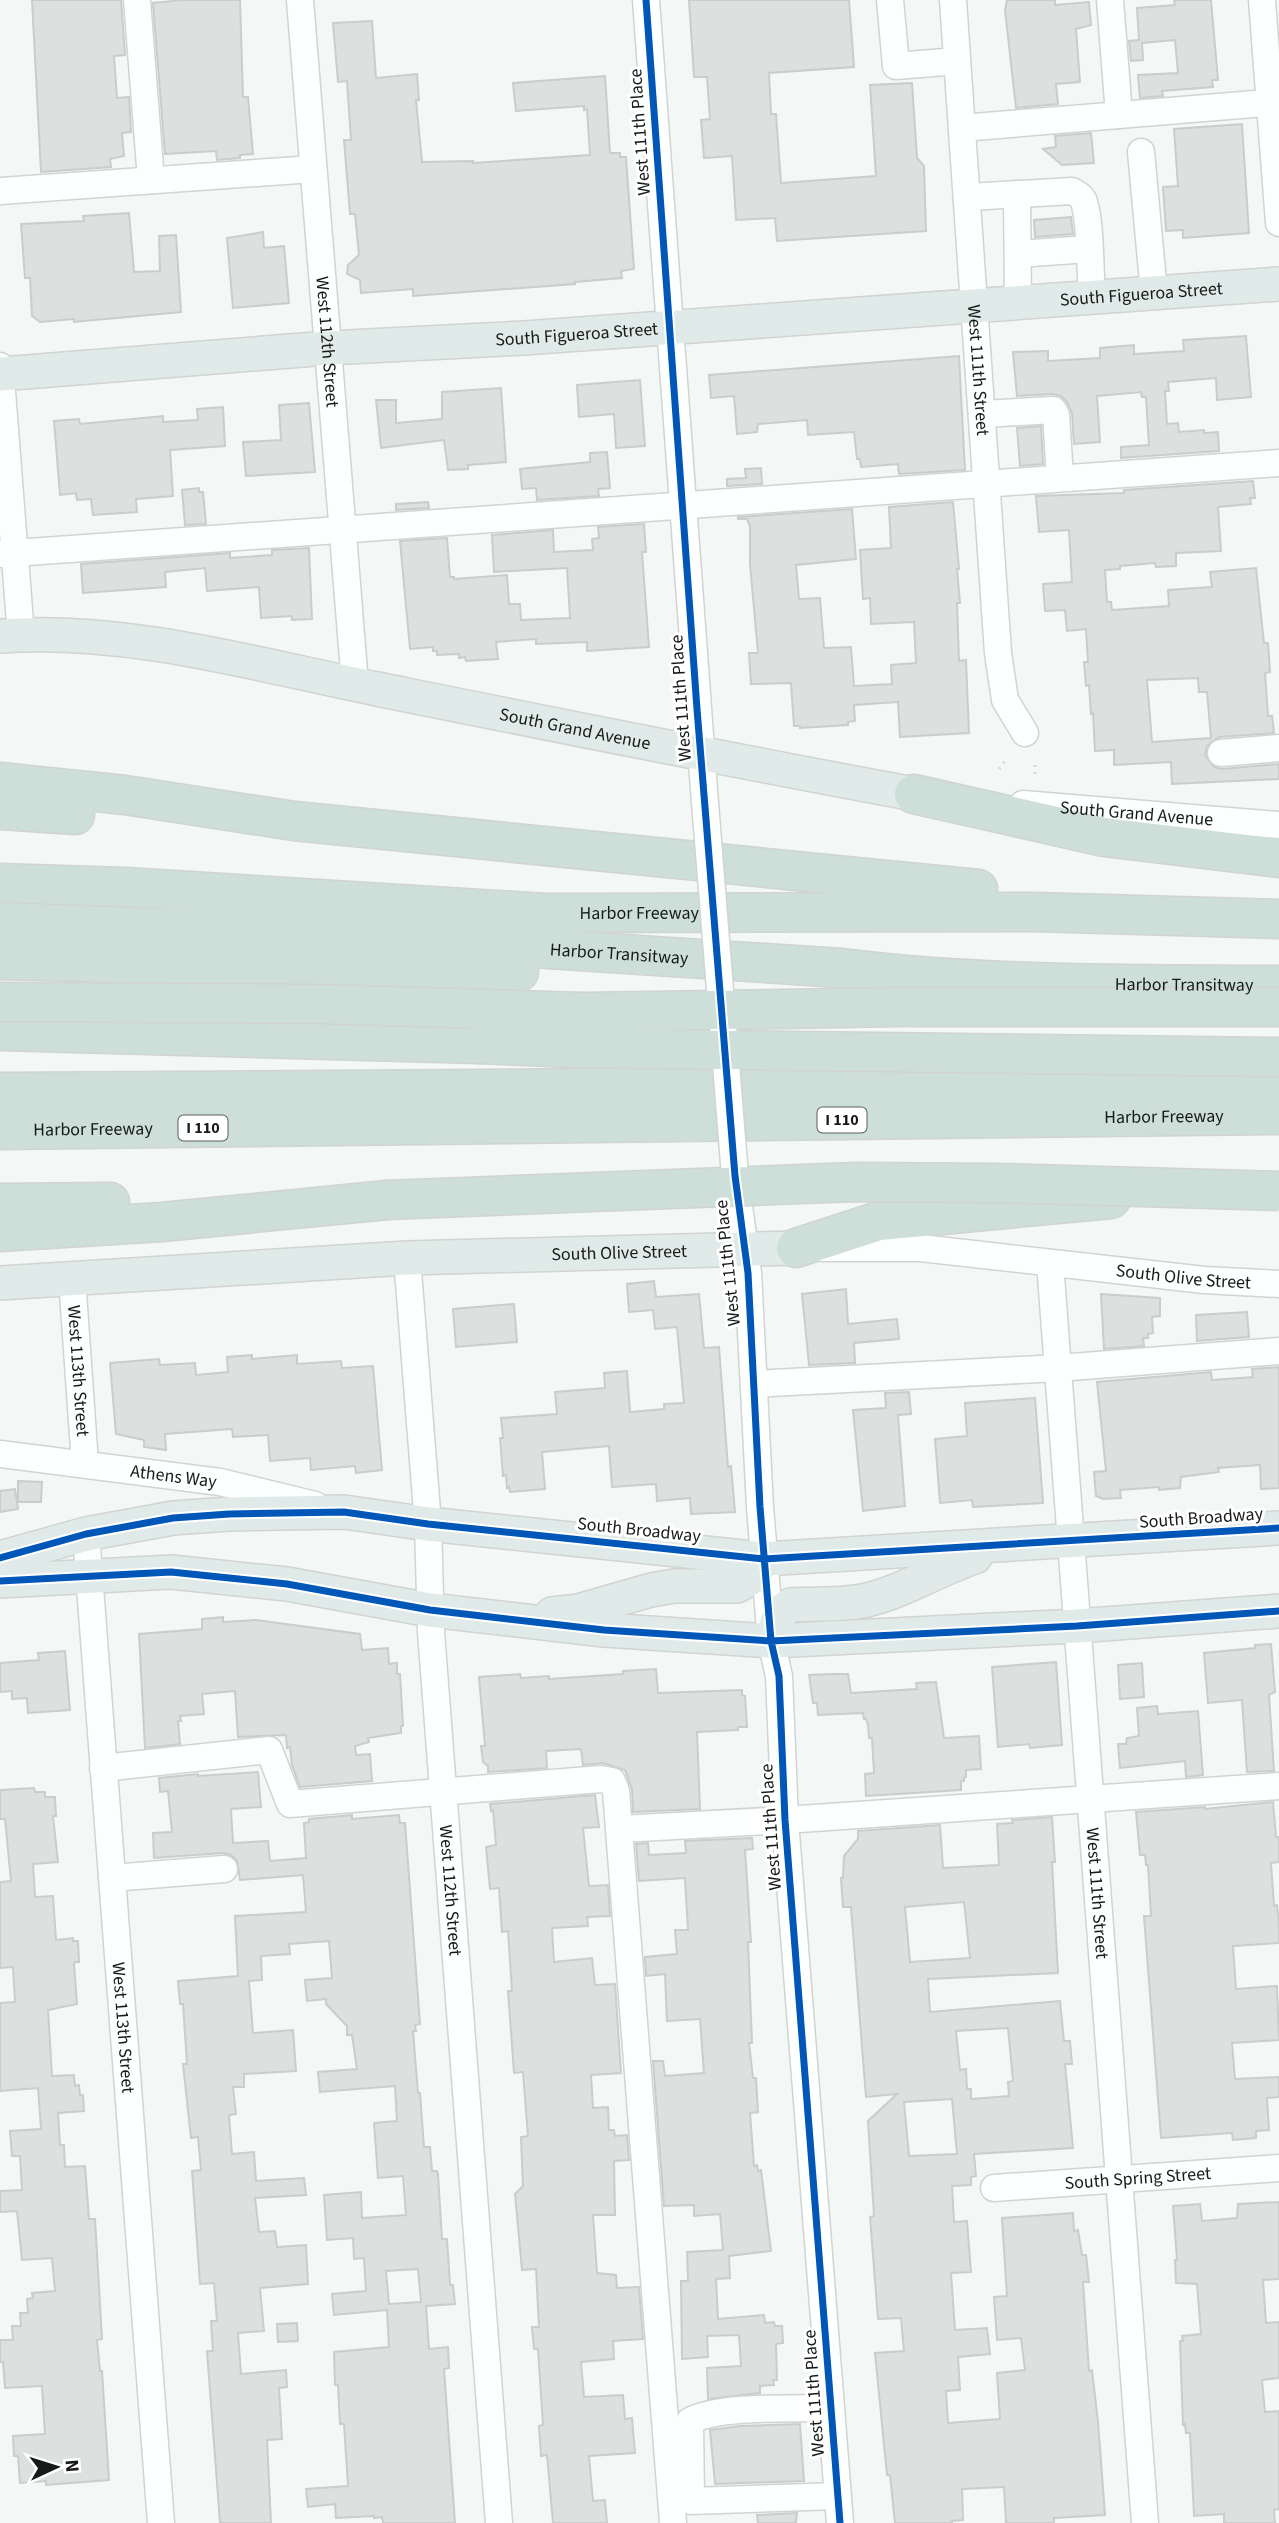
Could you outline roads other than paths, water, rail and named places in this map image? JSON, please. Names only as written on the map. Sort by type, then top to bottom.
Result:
[{"type":"highway","points":[[0,782],[125,795],[293,821],[971,888],[998,895],[1035,912]]},
{"type":"highway","points":[[914,794],[1104,837],[1279,858]]},
{"type":"highway","points":[[0,810],[117,819],[293,821]]},
{"type":"highway","name":"Harbor Freeway","points":[[0,883],[139,888],[546,913],[1035,912],[1279,919]]},
{"type":"highway","name":"Harbor Transitway","points":[[0,922],[324,935],[842,968],[917,977],[1049,983],[1279,985]]},
{"type":"highway","points":[[0,960],[825,978],[917,977]]},
{"type":"highway","points":[[0,1002],[320,1004],[585,1012],[901,1007],[1279,1007]]},
{"type":"highway","points":[[0,1031],[574,1048],[1279,1057]]},
{"type":"highway","points":[[0,1047],[479,1044]]},
{"type":"highway","points":[[0,1092],[1279,1084]]},
{"type":"highway","name":"Harbor Freeway","points":[[0,1130],[1279,1115]]},
{"type":"highway","points":[[0,1203],[387,1200],[856,1182],[1279,1191]]},
{"type":"highway","points":[[796,1248],[880,1221],[1279,1183]]},
{"type":"highway","points":[[0,1232],[150,1223],[387,1200]]},
{"type":"main road","name":"South Figueroa Street","points":[[0,374],[328,348],[524,338],[1279,284]]},
{"type":"main road","name":"South Grand Avenue","points":[[10,636],[122,640],[231,657],[701,755],[914,794]]},
{"type":"main road","name":"South Olive Street","points":[[0,1283],[407,1258],[796,1248]]},
{"type":"main road","name":"South Broadway","points":[[0,1558],[86,1534],[173,1518],[229,1514],[344,1512],[428,1524],[764,1559],[1279,1528]]},
{"type":"main road","points":[[771,1640],[780,1613],[790,1605],[865,1601],[899,1590],[949,1566],[1013,1545]]},
{"type":"main road","points":[[508,1619],[578,1611],[674,1586],[737,1586],[751,1578],[764,1559]]},
{"type":"main road","points":[[0,1581],[172,1572],[287,1584],[430,1610],[604,1630],[771,1640],[1077,1626],[1279,1611]]},
{"type":"street","points":[[137,0],[151,180]]},
{"type":"street","name":"West 112th Street","points":[[300,0],[355,684]]},
{"type":"street","name":"West 111th Place","points":[[646,0],[734,1176],[745,1248],[764,1559],[771,1640],[779,1676],[785,1820],[840,2523]]},
{"type":"street","points":[[890,0],[896,66],[957,61]]},
{"type":"street","name":"West 111th Street","points":[[953,0],[999,653],[1005,701],[1025,733]]},
{"type":"street","points":[[1110,0],[1119,115]]},
{"type":"street","points":[[1262,0],[1274,102],[1279,223]]},
{"type":"street","points":[[962,128],[1274,102]]},
{"type":"street","points":[[1141,152],[1154,293]]},
{"type":"street","points":[[0,191],[313,169]]},
{"type":"street","points":[[968,197],[1072,191],[1079,194],[1084,202],[1092,297]]},
{"type":"street","points":[[1017,194],[1018,302]]},
{"type":"street","points":[[1017,254],[1088,250]]},
{"type":"street","points":[[0,366],[10,636]]},
{"type":"street","points":[[983,414],[1054,410],[1060,478]]},
{"type":"street","points":[[7,553],[1279,463]]},
{"type":"street","points":[[1221,753],[1279,748]]},
{"type":"street","name":"South Grand Avenue","points":[[914,794],[1279,825]]},
{"type":"street","name":"South Olive Street","points":[[796,1248],[921,1248],[1203,1280],[1279,1284]]},
{"type":"street","name":"West 112th Street","points":[[407,1258],[428,1524],[430,1610],[443,1790],[499,2523]]},
{"type":"street","name":"West 111th Street","points":[[1050,1263],[1145,2523]]},
{"type":"street","name":"West 113th Street","points":[[72,1278],[85,1464]]},
{"type":"street","points":[[754,1384],[1058,1368],[1279,1351]]},
{"type":"street","name":"Athens Way","points":[[0,1454],[220,1482],[344,1512]]},
{"type":"street","name":"West 113th Street","points":[[86,1534],[161,2523]]},
{"type":"street","points":[[103,1768],[269,1750],[290,1804],[609,1779],[616,1791],[620,1829],[673,2523]]},
{"type":"street","points":[[620,1829],[1279,1786]]},
{"type":"street","points":[[112,1878],[224,1869]]},
{"type":"street","name":"South Spring Street","points":[[994,2188],[1279,2168]]},
{"type":"street","points":[[831,2408],[733,2411],[690,2421],[691,2501],[838,2496]]}]
